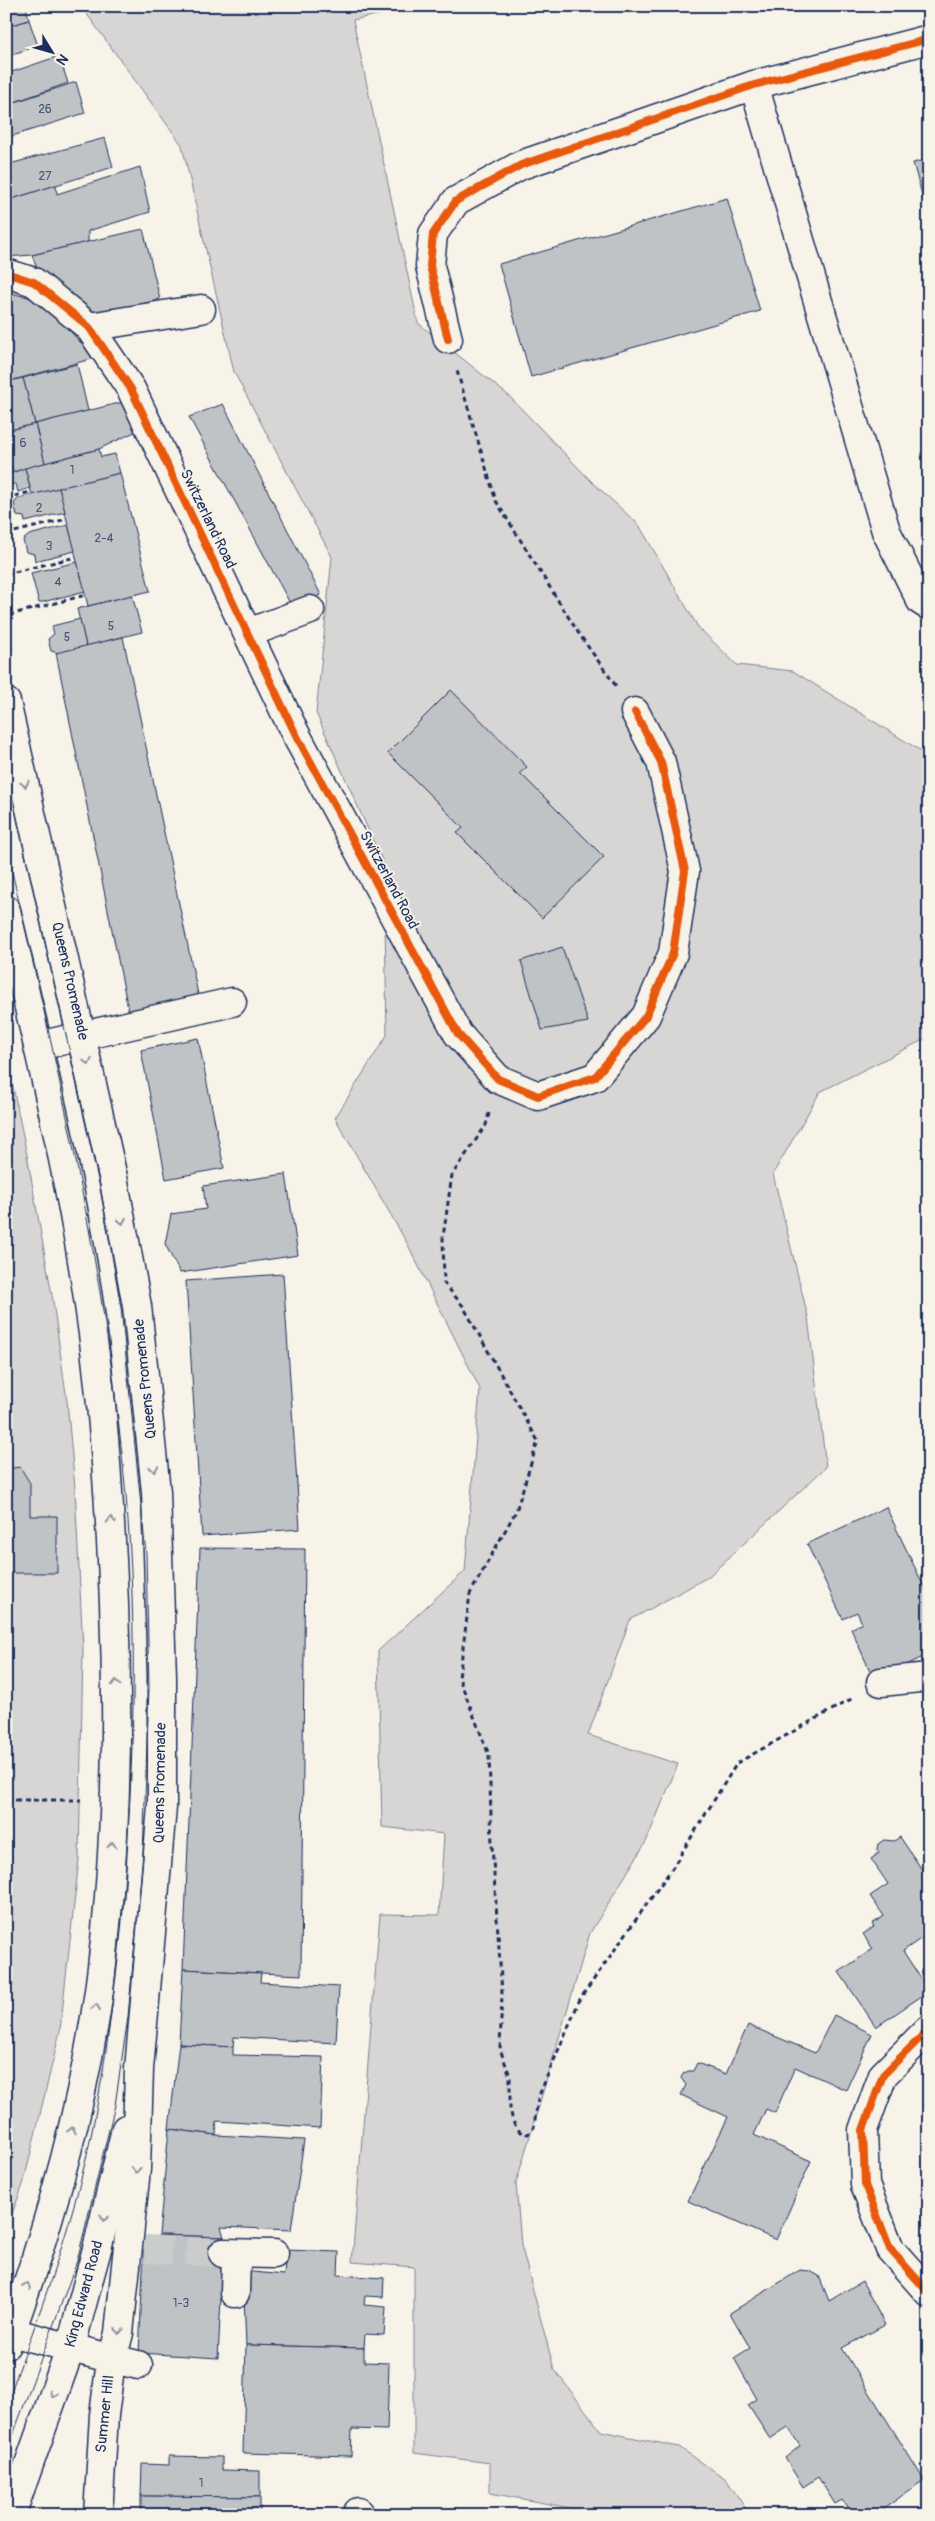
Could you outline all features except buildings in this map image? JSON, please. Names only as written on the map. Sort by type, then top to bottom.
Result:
[{"type":"main road","points":[[448,339],[430,266],[432,234],[456,201],[521,164],[754,85],[929,39]]},
{"type":"main road","points":[[754,85],[886,531],[921,601],[929,606]]},
{"type":"main road","name":"Switzerland Road","points":[[6,273],[34,282],[89,326],[130,389],[295,733],[458,1034],[498,1079],[538,1096],[595,1077],[646,1016],[673,953],[685,871],[661,762],[635,712]]},
{"type":"main road","points":[[89,326],[201,309]]},
{"type":"main road","points":[[248,633],[310,610]]},
{"type":"main road","name":"Queens Promenade","points":[[6,702],[82,1035],[114,1182],[138,1306],[156,1492],[162,1676],[162,1806],[139,2068]]},
{"type":"main road","points":[[6,910],[70,1192],[90,1312],[110,1497],[117,1679],[115,1804],[108,1900],[98,1993],[87,2055],[51,2214],[9,2339]]},
{"type":"main road","points":[[38,1046],[232,1002]]},
{"type":"main road","points":[[882,1682],[929,1677]]},
{"type":"main road","points":[[929,2029],[883,2074],[863,2130],[865,2185],[890,2248],[929,2293]]},
{"type":"main road","points":[[125,2362],[119,2333],[136,2249],[139,2068]]},
{"type":"main road","name":"King Edward Road","points":[[11,2515],[70,2348],[100,2236],[139,2068]]},
{"type":"main road","points":[[234,2294],[229,2253],[274,2254]]},
{"type":"main road","name":"Summer Hill","points":[[9,2339],[70,2348],[125,2362],[99,2468],[98,2515]]},
{"type":"path","points":[[448,339],[496,500],[579,634],[635,712]]},
{"type":"path","points":[[6,498],[31,492]]},
{"type":"path","points":[[6,534],[67,519]]},
{"type":"path","points":[[6,574],[76,557]]},
{"type":"path","points":[[9,615],[86,595]]},
{"type":"path","points":[[498,1079],[486,1125],[452,1176],[443,1237],[444,1284],[463,1306],[538,1441],[516,1511],[470,1594],[459,1678],[489,1755],[492,1845],[502,1993],[500,2049],[510,2076],[510,2108],[513,2122],[520,2132],[528,2134],[534,2127],[538,2098],[580,1999],[673,1867],[737,1763],[882,1682]]},
{"type":"path","points":[[6,1800],[89,1800]]},
{"type":"shaded area","points":[[81,6],[419,6],[353,20],[418,323],[509,396],[593,483],[639,525],[698,627],[737,665],[793,671],[929,756],[929,1037],[820,1092],[773,1174],[808,1317],[826,1467],[708,1577],[630,1620],[588,1735],[678,1764],[646,1842],[590,1933],[516,2183],[521,2245],[554,2369],[601,2431],[679,2447],[726,2479],[750,2515],[608,2515],[490,2493],[490,2463],[414,2453],[414,2267],[352,2262],[380,1914],[439,1915],[444,1834],[382,1827],[378,1651],[465,1571],[480,1389],[407,1243],[335,1118],[387,1035],[384,865],[316,713],[332,557],[234,372],[182,145]]},
{"type":"shaded area","points":[[6,1053],[27,1155],[53,1301],[67,1401],[75,1488],[83,1649],[79,1859],[60,2031],[23,2185],[6,2229]]},
{"type":"tunnel","points":[[144,2249],[223,2253]]},
{"type":"tram line","points":[[6,770],[100,1185],[121,1308],[146,1554],[149,1687],[143,1856],[128,2017],[115,2105],[77,2261],[6,2454]]},
{"type":"tram line","points":[[6,846],[78,1169],[106,1332],[126,1496],[130,1548],[133,1651],[132,1755],[126,1858],[110,2021],[102,2076],[92,2131],[75,2201],[43,2304],[6,2405]]},
{"type":"cycle path","points":[[448,339],[430,266],[433,234],[456,201],[521,165],[754,85],[929,39]]},
{"type":"cycle path","points":[[6,273],[34,282],[89,327],[131,389],[295,733],[458,1034],[498,1079],[538,1096],[595,1077],[646,1016],[673,953],[685,871],[661,762],[635,712]]},
{"type":"cycle path","points":[[929,2029],[883,2075],[863,2130],[865,2185],[890,2249],[929,2293]]}]
